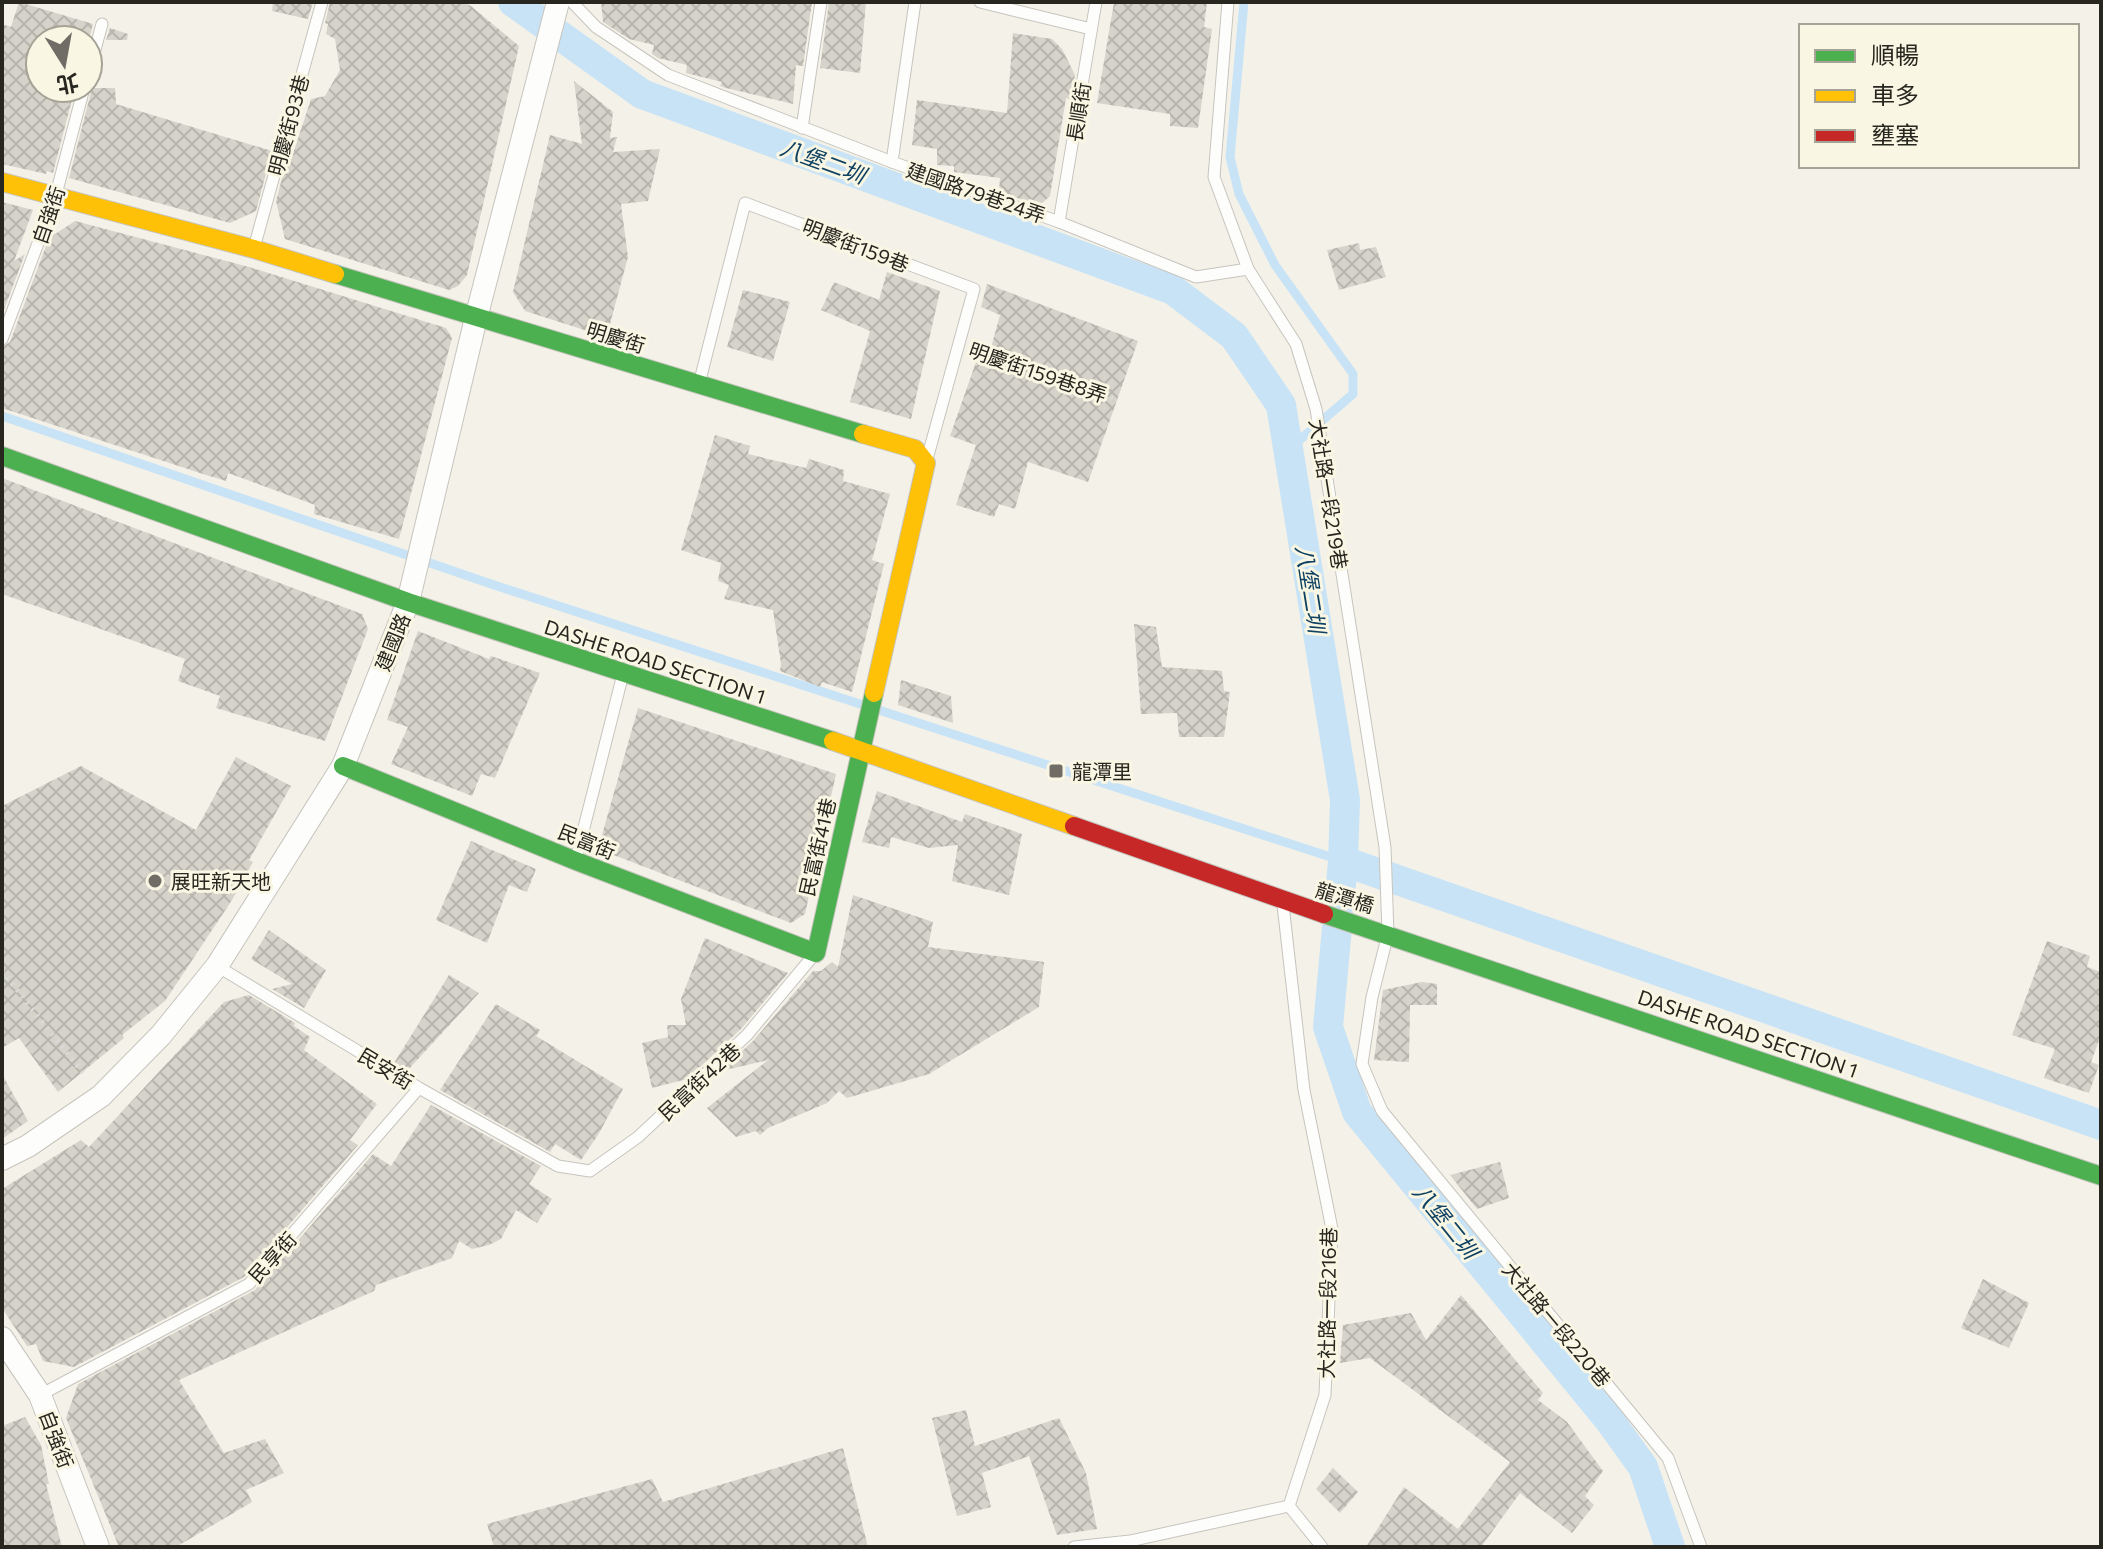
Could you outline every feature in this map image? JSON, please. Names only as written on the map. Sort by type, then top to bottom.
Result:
[{"type":"street","name":"建國路","points":[[2,1159],[28,1146],[101,1096],[161,1035],[217,966],[343,766],[408,602],[476,318],[558,2]]},
{"type":"street","name":"明慶街","points":[[2,182],[254,249],[915,449],[926,463]]},
{"type":"street","name":"DASHE ROAD SECTION 1","points":[[2,456],[408,602],[862,751],[1289,903]]},
{"type":"street","points":[[862,751],[926,463]]},
{"type":"street","name":"民富街41巷","points":[[816,953],[862,751]]},
{"type":"street","name":"民富街","points":[[343,766],[576,861],[816,953]]},
{"type":"street","name":"龍潭橋","points":[[1289,903],[1384,933]]},
{"type":"street","name":"DASHE ROAD SECTION 1","points":[[1384,933],[2101,1176]]},
{"type":"street","name":"自強街","points":[[2,1338],[40,1395],[98,1547]]},
{"type":"lane","name":"明慶街93巷","points":[[254,249],[322,2]]},
{"type":"lane","name":"建國路79巷24弄","points":[[572,2],[596,27],[668,75],[892,162],[1059,222]]},
{"type":"lane","points":[[802,128],[821,2]]},
{"type":"lane","points":[[892,162],[915,2]]},
{"type":"lane","points":[[980,2],[1091,29]]},
{"type":"lane","name":"長順街","points":[[1059,222],[1096,2]]},
{"type":"lane","name":"大社路一段219巷","points":[[1228,2],[1214,177],[1248,269],[1296,344],[1316,409],[1385,847],[1384,933]]},
{"type":"lane","name":"自強街","points":[[2,339],[55,198],[80,104]]},
{"type":"lane","name":"明慶街159巷","points":[[699,384],[745,203],[974,289],[926,463]]},
{"type":"lane","points":[[1059,222],[1196,277],[1248,269]]},
{"type":"lane","points":[[576,861],[623,673]]},
{"type":"lane","name":"大社路一段216巷","points":[[1289,903],[1304,1090],[1332,1229],[1325,1395],[1289,1506]]},
{"type":"lane","name":"大社路一段220巷","points":[[1384,933],[1362,1064],[1382,1111],[1668,1458],[1701,1547]]},
{"type":"lane","name":"民富街42巷","points":[[558,1166],[590,1171],[638,1137],[747,1035],[816,953]]},
{"type":"lane","name":"民安街","points":[[217,966],[419,1088],[558,1166]]},
{"type":"lane","name":"民享街","points":[[40,1395],[249,1284],[419,1088]]},
{"type":"lane","points":[[1074,1547],[1130,1541],[1289,1506],[1322,1547]]},
{"type":"path","name":"明慶街159巷8弄","points":[[959,344],[1117,400]]},
{"type":"path","points":[[2,971],[101,1096]]},
{"type":"building","points":[[19,2],[93,24],[24,24],[24,104],[71,104],[53,173],[2,164],[2,24],[11,27]]},
{"type":"building","points":[[273,2],[313,2],[308,19],[272,11]]},
{"type":"building","points":[[330,2],[461,2],[471,6],[519,46],[467,275],[458,286],[449,290],[285,239],[276,201],[288,156],[292,157],[311,99],[325,96],[340,70],[335,39],[326,34]]},
{"type":"building","points":[[601,2],[812,2],[803,66],[796,65],[793,104],[726,88],[720,86],[722,82],[686,73],[687,65],[658,58],[652,54],[654,45],[629,39],[603,22]]},
{"type":"building","points":[[829,2],[866,2],[860,73],[820,68]]},
{"type":"building","points":[[1114,2],[1207,2],[1204,27],[1212,29],[1198,128],[1170,126],[1170,114],[1097,103]]},
{"type":"building","points":[[110,28],[128,34],[127,40],[106,40]]},
{"type":"building","points":[[1013,33],[1052,39],[1062,49],[1075,75],[1071,99],[1066,98],[1050,196],[1039,206],[999,191],[1000,178],[954,172],[954,166],[937,165],[937,149],[912,145],[917,100],[1007,113]]},
{"type":"building","points":[[574,81],[613,112],[610,138],[617,137],[613,152],[660,149],[648,201],[621,204],[628,257],[610,324],[603,322],[600,335],[525,311],[513,292],[550,135],[582,144]]},
{"type":"building","points":[[104,88],[115,88],[116,104],[272,151],[256,211],[230,223],[69,178],[88,104],[104,104]]},
{"type":"building","points":[[2,202],[33,210],[14,261],[25,254],[2,315]]},
{"type":"building","points":[[75,221],[249,267],[446,328],[452,338],[399,539],[314,514],[315,505],[228,473],[226,481],[2,408],[2,347],[10,342],[49,238]]},
{"type":"building","points":[[1359,243],[1360,250],[1376,247],[1386,277],[1339,290],[1327,250]]},
{"type":"building","points":[[887,272],[940,291],[911,419],[850,402],[870,331],[821,310],[834,282],[879,300]]},
{"type":"building","points":[[987,284],[1138,341],[1088,482],[1028,462],[1015,509],[999,504],[994,517],[956,505],[976,445],[950,436],[976,362],[986,366],[1000,315],[981,307]]},
{"type":"building","points":[[743,290],[790,302],[773,361],[727,347]]},
{"type":"building","points":[[715,435],[750,446],[748,454],[806,468],[809,459],[844,470],[843,481],[890,494],[872,560],[884,564],[852,692],[822,682],[820,687],[780,671],[773,610],[724,599],[729,585],[718,581],[721,563],[681,550]]},
{"type":"building","points":[[2,478],[362,614],[368,629],[325,741],[216,708],[220,696],[178,681],[185,659],[2,594]]},
{"type":"building","points":[[1134,624],[1156,627],[1162,667],[1222,671],[1224,691],[1230,692],[1224,737],[1179,737],[1177,713],[1141,714]]},
{"type":"building","points":[[418,631],[489,659],[491,656],[540,673],[495,778],[481,774],[472,796],[391,764],[408,727],[387,720]]},
{"type":"building","points":[[901,680],[951,696],[953,723],[898,705]]},
{"type":"building","points":[[638,708],[836,774],[805,914],[791,923],[598,849]]},
{"type":"building","points":[[236,757],[291,786],[249,860],[253,862],[232,900],[165,1001],[58,1092],[19,1038],[2,1048],[2,806],[81,766],[196,830]]},
{"type":"building","points":[[877,791],[962,822],[965,814],[1022,834],[1009,895],[952,881],[958,845],[929,848],[891,837],[889,848],[862,842]]},
{"type":"building","points":[[471,841],[536,869],[527,892],[509,885],[487,943],[436,920]]},
{"type":"building","points":[[853,895],[933,922],[928,947],[1044,962],[1039,1007],[929,1074],[847,1098],[839,1091],[827,1103],[768,1128],[760,1135],[756,1131],[736,1137],[707,1108],[768,1060],[721,1071],[753,1041],[813,971],[821,971],[832,962],[838,967]]},
{"type":"building","points":[[269,930],[326,970],[304,1008],[272,989],[292,984],[251,959]]},
{"type":"building","points":[[705,938],[788,973],[741,1029],[687,1079],[652,1088],[642,1043],[668,1037],[667,1025],[686,1025],[681,999]]},
{"type":"building","points":[[2047,941],[2090,956],[2087,967],[2101,972],[2101,1035],[2091,1062],[2099,1065],[2089,1093],[2044,1078],[2055,1049],[2012,1035]]},
{"type":"building","points":[[449,975],[479,993],[407,1071],[394,1063]]},
{"type":"building","points":[[1422,982],[1437,984],[1437,1005],[1410,1005],[1409,1062],[1374,1060],[1383,990]]},
{"type":"building","points":[[249,995],[295,1023],[294,1026],[310,1037],[304,1050],[377,1104],[350,1140],[358,1145],[244,1277],[74,1367],[43,1361],[36,1344],[27,1346],[2,1308],[2,1189],[81,1140],[89,1147],[224,1002]]},
{"type":"building","points":[[496,1004],[540,1030],[536,1036],[623,1089],[581,1160],[555,1144],[550,1152],[440,1090]]},
{"type":"building","points":[[2,1074],[28,1121],[2,1139]]},
{"type":"building","points":[[431,1105],[541,1166],[529,1184],[552,1199],[537,1223],[516,1210],[501,1239],[472,1249],[459,1241],[452,1258],[376,1285],[374,1291],[179,1380],[224,1453],[265,1439],[284,1473],[246,1490],[252,1502],[176,1547],[119,1547],[66,1418],[78,1384],[255,1290],[373,1154],[391,1166]]},
{"type":"building","points":[[1500,1162],[1509,1198],[1477,1209],[1450,1175]]},
{"type":"building","points":[[1983,1279],[2029,1303],[2009,1348],[1961,1328]]},
{"type":"building","points":[[1461,1295],[1543,1393],[1538,1400],[1567,1422],[1603,1471],[1585,1496],[1594,1505],[1572,1533],[1520,1493],[1481,1547],[1366,1547],[1404,1487],[1458,1529],[1510,1462],[1370,1358],[1340,1363],[1343,1325],[1411,1313],[1426,1340]]},
{"type":"building","points":[[966,1410],[975,1446],[1059,1418],[1086,1473],[1097,1529],[1057,1535],[1029,1456],[982,1473],[991,1507],[957,1516],[932,1418]]},
{"type":"building","points":[[25,1417],[41,1445],[49,1484],[46,1484],[62,1547],[2,1547],[2,1426]]},
{"type":"building","points":[[843,1448],[868,1547],[494,1547],[487,1524],[652,1479],[663,1502]]},
{"type":"building","points":[[1333,1468],[1358,1492],[1340,1513],[1316,1489]]},
{"type":"waterway","name":"八堡二圳","points":[[513,2],[642,94],[1173,290],[1234,336],[1281,405],[1345,800],[1343,861],[1328,1027],[1357,1112],[1610,1421],[1643,1467],[1670,1547]]},
{"type":"waterway","points":[[1244,2],[1230,157],[1239,194],[1275,265],[1353,374],[1353,394],[1288,450]]},
{"type":"waterway","points":[[2,416],[497,586],[1343,861]]},
{"type":"waterway","points":[[1343,861],[2101,1125]]},
{"type":"traffic: fast","points":[[335,274],[863,434]]},
{"type":"traffic: fast","points":[[2,456],[408,602],[833,741]]},
{"type":"traffic: fast","points":[[343,766],[576,861],[816,953],[874,693]]},
{"type":"traffic: fast","points":[[1324,914],[2101,1176]]},
{"type":"traffic: slow","points":[[2,182],[254,249],[335,274]]},
{"type":"traffic: slow","points":[[863,434],[915,449],[926,463],[874,693]]},
{"type":"traffic: slow","points":[[833,741],[1074,826]]},
{"type":"traffic: jam","points":[[1074,826],[1324,914]]},
{"type":"place","name":"龍潭里","points":[[1056,771]]},
{"type":"place","name":"展旺新天地","points":[[155,881]]}]
